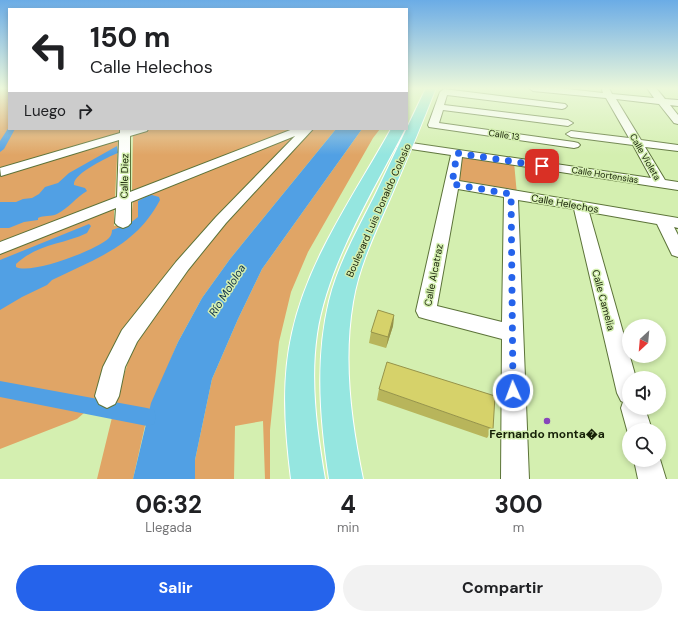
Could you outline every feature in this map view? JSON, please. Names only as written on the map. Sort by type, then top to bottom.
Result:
[{"type":"main road","name":"Boulevard Luis Donaldo Colosio","points":[[408,128],[424,110]]},
{"type":"main road","name":"Boulevard Luis Donaldo Colosio","points":[[308,479],[303,448],[300,387],[304,336],[315,296],[328,261],[399,137]]},
{"type":"main road","name":"Boulevard Luis Donaldo Colosio","points":[[346,479],[340,447],[334,382],[335,338],[341,300],[350,268],[399,137]]},
{"type":"street","name":"Calle 13","points":[[436,110],[433,125],[571,134]]},
{"type":"street","points":[[488,110],[571,134],[678,148]]},
{"type":"street","points":[[563,110],[582,172]]},
{"type":"street","name":"Calle Violeta","points":[[619,110],[661,184]]},
{"type":"street","points":[[669,110],[678,121]]},
{"type":"street","points":[[2,172],[125,132],[137,130]]},
{"type":"street","points":[[0,248],[300,130]]},
{"type":"street","points":[[107,396],[114,367],[129,336],[182,266],[221,220],[307,130]]},
{"type":"street","name":"Calle Diez","points":[[123,223],[125,132]]},
{"type":"street","name":"Calle Hortensias","points":[[399,137],[457,153],[678,186]]},
{"type":"street","name":"Calle Alcatraz","points":[[457,153],[426,310],[512,333]]},
{"type":"street","name":"Calle Helechos","points":[[452,184],[670,221]]},
{"type":"street","points":[[511,194],[515,479]]},
{"type":"street","name":"Calle Camelia","points":[[580,206],[623,371]]},
{"type":"street","points":[[670,221],[678,251]]},
{"type":"street","points":[[648,467],[652,479]]},
{"type":"shaded area","points":[[0,110],[8,110],[8,130],[119,130],[119,134],[2,169],[0,173]]},
{"type":"shaded area","points":[[148,130],[290,130],[289,132],[132,192],[133,135]]},
{"type":"shaded area","points":[[312,130],[335,130],[230,259],[202,298],[178,342],[147,417],[133,479],[97,479],[118,393],[136,338],[187,268],[251,193]]},
{"type":"shaded area","points":[[361,130],[379,130],[373,138],[308,252],[291,292],[279,342],[270,430],[270,479],[265,479],[263,421],[235,426],[234,479],[195,479],[195,460],[212,379],[262,269]]},
{"type":"shaded area","points":[[295,136],[297,137],[240,192],[214,220],[175,265],[120,335],[102,390],[91,407],[77,419],[0,449],[0,252],[114,207],[114,226],[131,221],[133,200]]},
{"type":"shaded area","points":[[118,139],[115,198],[0,243],[0,175]]},
{"type":"shaded area","points":[[457,153],[514,162],[517,195],[452,184]]},
{"type":"water","name":"Río Mololoa","points":[[335,130],[361,130],[262,269],[238,319],[212,379],[195,460],[195,479],[133,479],[151,403],[178,342],[202,298],[230,259]]},
{"type":"water","points":[[117,146],[118,153],[92,166],[79,176],[74,185],[85,188],[87,191],[61,212],[54,215],[40,217],[38,220],[24,222],[9,228],[0,228],[0,202],[16,202],[23,199],[32,198],[39,194],[45,187],[58,183],[69,173]]},
{"type":"water","points":[[152,195],[159,197],[160,200],[150,216],[127,240],[99,258],[52,280],[47,285],[0,310],[0,260],[89,224],[91,226],[87,233],[33,252],[16,264],[16,267],[24,269],[35,268],[78,255],[102,243],[110,237],[112,230],[129,224],[138,217],[138,201]]},
{"type":"building","points":[[378,310],[394,315],[388,337],[371,332]]},
{"type":"building","points":[[387,362],[495,396],[493,429],[379,389]]},
{"type":"waterway","points":[[0,149],[10,130]]},
{"type":"waterway","points":[[0,389],[147,417]]},
{"type":"place","name":"Fernando monta�a","points":[[547,421]]},
{"type":"route","points":[[513,391],[511,194],[452,184],[457,153],[542,166]]}]
